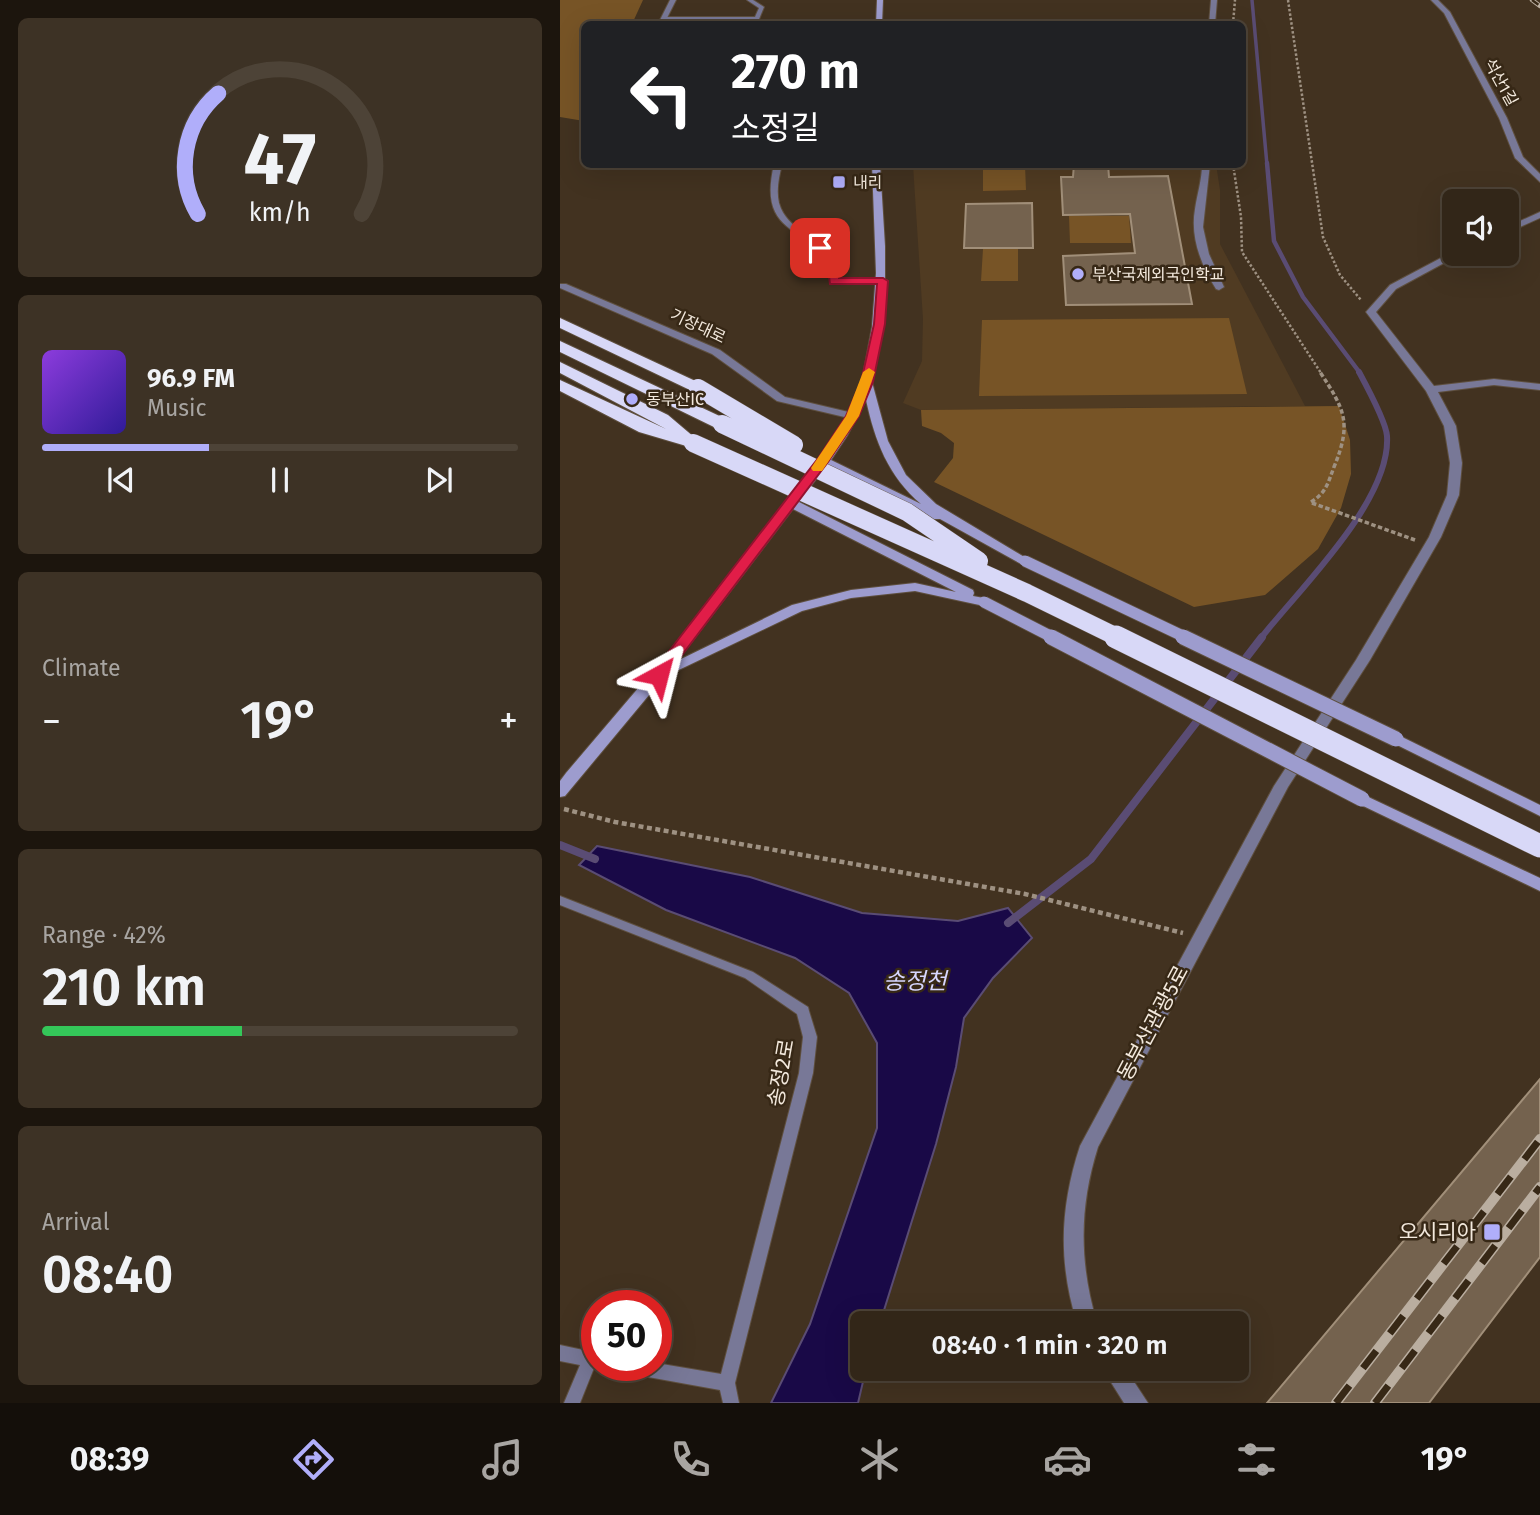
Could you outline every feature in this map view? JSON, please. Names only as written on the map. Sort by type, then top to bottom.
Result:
[{"type":"highway","points":[[560,322],[698,388],[907,512],[1027,593]]},
{"type":"highway","points":[[560,346],[907,512]]},
{"type":"highway","points":[[560,368],[662,418],[693,443]]},
{"type":"highway","points":[[560,385],[645,428],[693,443],[1027,593],[1540,846]]},
{"type":"main road","points":[[879,21],[880,0]]},
{"type":"main road","points":[[560,792],[580,764],[659,675],[824,460],[853,416],[867,382],[879,324],[883,281],[876,168]]},
{"type":"main road","points":[[867,382],[890,460],[909,487],[945,516],[1025,561]]},
{"type":"main road","points":[[824,460],[1025,561],[1396,738],[1540,811]]},
{"type":"main road","points":[[791,503],[1362,799],[1540,885]]},
{"type":"main road","points":[[659,675],[797,608],[851,594],[915,587],[984,602]]},
{"type":"street","points":[[663,21],[673,0]]},
{"type":"street","points":[[1212,21],[1214,0]]},
{"type":"street","name":"석산1길","points":[[1434,0],[1447,12],[1503,118],[1519,158],[1540,179]]},
{"type":"street","points":[[777,168],[772,189],[776,209],[782,219],[829,255],[834,266],[834,281],[883,281]]},
{"type":"street","points":[[1206,168],[1208,181],[1198,219],[1208,268],[1219,286]]},
{"type":"street","points":[[1519,225],[1540,215]]},
{"type":"street","points":[[1371,312],[1393,287],[1442,260]]},
{"type":"street","name":"기장대로","points":[[563,286],[716,352],[780,399],[853,416]]},
{"type":"street","name":"동부산관광5로","points":[[1084,1311],[1071,1261],[1073,1203],[1078,1175],[1110,1102],[1281,786],[1363,660],[1430,545],[1453,495],[1456,463],[1450,426],[1431,390],[1371,312]]},
{"type":"street","points":[[1431,390],[1494,382],[1540,387]]},
{"type":"street","points":[[1121,1381],[1137,1403]]},
{"type":"lane","points":[[749,0],[762,7],[755,21]]},
{"type":"lane","name":"송정2로","points":[[560,900],[749,975],[803,1011],[810,1037],[806,1073],[727,1383],[731,1403]]},
{"type":"lane","points":[[560,1353],[581,1357]]},
{"type":"lane","points":[[672,1373],[727,1383]]},
{"type":"lane","points":[[572,1403],[582,1381]]},
{"type":"path","points":[[1233,21],[1235,0]]},
{"type":"path","points":[[1288,0],[1304,131],[1323,237],[1340,275],[1371,312]]},
{"type":"path","points":[[1233,168],[1242,252],[1339,401],[1346,438],[1324,494],[1311,502],[1430,545]]},
{"type":"path","points":[[560,808],[615,822],[1025,894],[1199,937]]},
{"type":"shaded area","points":[[560,0],[643,0],[633,21],[581,21],[581,120],[560,117]]},
{"type":"shaded area","name":"부산국제외국인학교","points":[[913,168],[1217,168],[1220,190],[1220,244],[1305,406],[921,410],[903,403],[922,361],[923,319]]},
{"type":"shaded area","points":[[983,168],[1025,168],[1026,190],[983,191]]},
{"type":"shaded area","points":[[1069,216],[1129,216],[1131,243],[1070,243]]},
{"type":"shaded area","points":[[983,249],[1018,249],[1018,281],[981,281]]},
{"type":"shaded area","points":[[1229,318],[1247,394],[979,396],[982,320]]},
{"type":"shaded area","points":[[1339,406],[1350,440],[1351,474],[1341,508],[1318,549],[1265,595],[1194,607],[934,482],[953,458],[954,443],[941,433],[922,426],[921,410]]},
{"type":"water","name":"송정천","points":[[597,846],[750,877],[862,913],[958,921],[1008,908],[1032,938],[993,978],[964,1018],[956,1067],[936,1144],[884,1311],[850,1311],[850,1381],[863,1381],[858,1403],[771,1403],[810,1324],[877,1128],[877,1043],[849,993],[795,958],[666,910],[579,865]]},
{"type":"building","points":[[1074,168],[1108,168],[1109,177],[1168,176],[1192,304],[1066,305],[1063,256],[1135,253],[1130,214],[1063,215],[1061,177],[1073,177]]},
{"type":"building","points":[[1032,203],[1033,248],[964,248],[966,204]]},
{"type":"building","points":[[1540,1079],[1540,1257],[1429,1403],[1267,1403]]},
{"type":"waterway","points":[[1252,0],[1267,165]]},
{"type":"waterway","points":[[1267,163],[1274,241],[1303,297],[1360,373]]},
{"type":"waterway","points":[[1261,638],[1340,543],[1374,488],[1384,461],[1386,430],[1359,372]]},
{"type":"waterway","points":[[1008,923],[1091,859],[1262,637]]},
{"type":"waterway","name":"송정천","points":[[560,845],[595,859]]},
{"type":"railway","points":[[1532,0],[1540,6]]},
{"type":"railway","points":[[1336,1403],[1540,1139]]},
{"type":"railway","points":[[1375,1403],[1540,1187]]},
{"type":"slow traffic","points":[[817,468],[853,416],[869,372]]},
{"type":"place","name":"내리","points":[[839,182]]},
{"type":"place","name":"부산국제외국인학교","points":[[1078,274]]},
{"type":"place","name":"동부산IC","points":[[632,399]]},
{"type":"place","name":"오시리아","points":[[1492,1232]]},
{"type":"route","points":[[659,675],[824,460],[853,416],[867,382],[879,324],[883,281],[834,281],[832,260],[820,248]]}]
